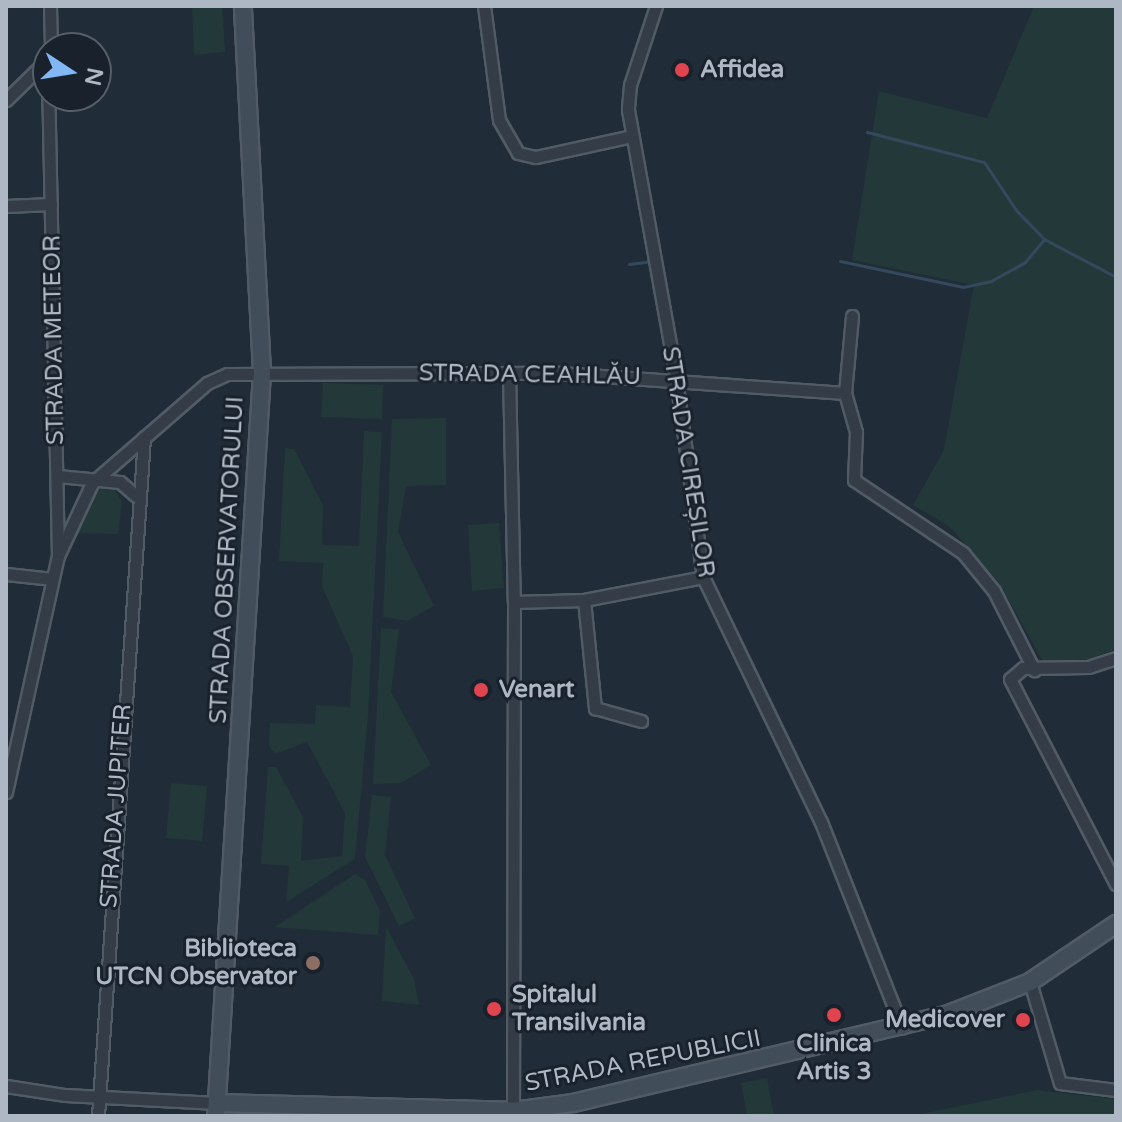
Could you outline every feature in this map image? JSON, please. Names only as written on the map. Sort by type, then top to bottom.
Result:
[{"type":"main road","name":"STRADA OBSERVATORULUI","points":[[217,1110],[262,372],[243,6]]},
{"type":"main road","name":"STRADA REPUBLICII","points":[[217,1110],[524,1112],[902,1028],[1030,982],[1116,924]]},
{"type":"street","points":[[50,6],[51,32]]},
{"type":"street","points":[[484,6],[499,120],[512,148],[536,157],[632,136]]},
{"type":"street","name":"STRADA CIREȘILOR","points":[[656,6],[628,97],[632,136],[676,378],[703,577],[821,822],[902,1028]]},
{"type":"street","points":[[6,100],[32,75]]},
{"type":"street","name":"STRADA METEOR","points":[[6,792],[58,556],[48,112]]},
{"type":"street","name":"STRADA METEOR","points":[[6,206],[51,204]]},
{"type":"street","points":[[852,316],[845,393],[856,432],[854,480],[963,553],[994,591],[1034,670]]},
{"type":"street","points":[[58,556],[92,483],[215,379],[262,372]]},
{"type":"street","name":"STRADA CEAHLĂU","points":[[262,372],[509,372],[676,378],[845,393]]},
{"type":"street","points":[[509,372],[524,1112]]},
{"type":"street","name":"STRADA JUPITER","points":[[98,1116],[136,496],[144,438]]},
{"type":"street","name":"STRADA METEOR","points":[[58,476],[92,483]]},
{"type":"street","points":[[92,483],[120,482],[136,496]]},
{"type":"street","points":[[6,574],[53,579]]},
{"type":"street","points":[[514,602],[584,600],[703,577]]},
{"type":"street","points":[[584,600],[595,708],[641,721]]},
{"type":"street","points":[[1116,658],[1088,667],[1012,673],[1012,687],[1116,884]]},
{"type":"street","points":[[6,715],[21,717]]},
{"type":"street","points":[[1030,982],[1060,1083],[1116,1090]]},
{"type":"street","name":"STRADA REPUBLICII","points":[[6,1086],[217,1110]]},
{"type":"green space","points":[[192,6],[222,6],[225,52],[194,55]]},
{"type":"green space","points":[[1034,6],[1116,6],[1116,649],[1089,659],[1044,663],[999,583],[950,527],[913,505],[944,450],[974,285],[852,260],[879,91],[987,118]]},
{"type":"green space","points":[[323,383],[383,385],[382,419],[321,417]]},
{"type":"green space","points":[[446,418],[446,485],[406,486],[398,532],[434,606],[407,621],[383,617],[392,419]]},
{"type":"green space","points":[[364,431],[382,432],[368,715],[355,859],[286,902],[289,866],[261,864],[268,767],[276,767],[303,817],[301,861],[342,856],[345,813],[307,742],[275,754],[269,746],[270,723],[315,724],[316,705],[350,707],[353,656],[322,586],[323,563],[279,561],[285,448],[294,449],[323,505],[322,545],[359,546]]},
{"type":"green space","points":[[101,488],[114,489],[122,502],[118,534],[71,533],[89,499]]},
{"type":"green space","points":[[499,523],[504,588],[472,591],[468,525]]},
{"type":"green space","points":[[381,628],[399,629],[391,692],[431,765],[401,783],[373,784]]},
{"type":"green space","points":[[171,783],[207,786],[202,841],[166,838]]},
{"type":"green space","points":[[372,795],[391,797],[385,855],[415,918],[399,926],[365,857]]},
{"type":"green space","points":[[355,874],[365,880],[380,911],[378,935],[275,927]]},
{"type":"green space","points":[[386,927],[414,979],[419,1005],[382,1001]]},
{"type":"green space","points":[[767,1078],[774,1116],[747,1116],[741,1083]]},
{"type":"green space","points":[[1037,1090],[1116,1099],[1116,1116],[911,1116]]},
{"type":"waterway","points":[[867,132],[984,162],[1016,210],[1044,239],[1116,277]]},
{"type":"waterway","points":[[840,261],[963,287],[991,281],[1025,262],[1044,239]]},
{"type":"waterway","points":[[629,264],[653,261]]},
{"type":"place","name":"Affidea","points":[[682,70]]},
{"type":"place","name":"Venart","points":[[481,690]]},
{"type":"place","name":"Biblioteca UTCN Observator","points":[[313,963]]},
{"type":"place","name":"Spitalul Transilvania","points":[[494,1009]]},
{"type":"place","name":"Clinica Artis 3","points":[[834,1015]]},
{"type":"place","name":"Medicover","points":[[1023,1020]]}]
